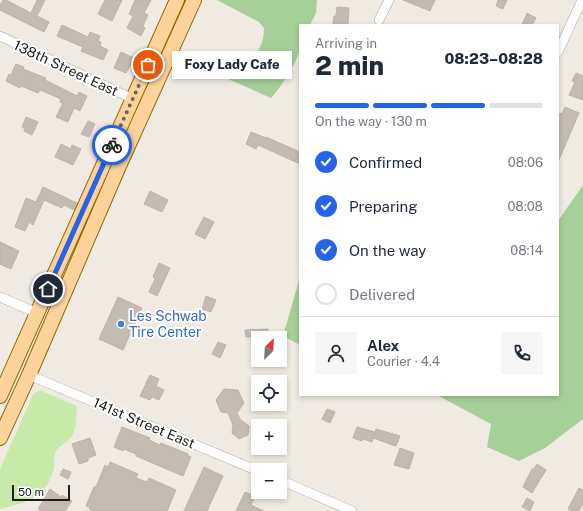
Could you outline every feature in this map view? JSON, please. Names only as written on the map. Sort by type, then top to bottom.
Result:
[{"type":"main road","points":[[0,396],[178,0]]},
{"type":"main road","points":[[0,438],[29,375],[119,166],[194,0]]},
{"type":"main road","points":[[119,166],[138,108],[137,103],[133,99]]},
{"type":"main road","points":[[29,375],[24,370],[24,365],[37,313]]},
{"type":"street","points":[[379,20],[388,0]]},
{"type":"street","points":[[559,50],[582,0]]},
{"type":"street","name":"138th Street East","points":[[0,36],[133,99]]},
{"type":"street","points":[[0,297],[37,313]]},
{"type":"street","name":"141st Street East","points":[[29,375],[251,468]]},
{"type":"street","points":[[287,483],[352,511]]},
{"type":"green space","points":[[217,0],[317,0],[316,13],[310,24],[299,24],[299,53],[293,66],[271,98],[228,79],[253,58],[261,45],[264,28],[259,22]]},
{"type":"green space","points":[[583,185],[583,419],[545,448],[519,461],[487,447],[491,424],[439,396],[559,396],[559,220]]},
{"type":"green space","points":[[299,280],[299,344],[287,338],[287,331],[284,331]]},
{"type":"green space","points":[[39,390],[77,406],[75,430],[71,438],[56,451],[54,469],[49,481],[39,494],[25,502],[0,509],[0,469],[33,395]]},
{"type":"building","points":[[3,0],[6,0],[31,13],[37,0],[45,0],[37,16],[49,22],[44,32],[0,10],[0,5]]},
{"type":"building","points":[[105,0],[122,0],[112,21],[98,14]]},
{"type":"building","points":[[135,0],[151,0],[144,13],[148,15],[143,26],[145,28],[141,36],[127,28],[133,16],[129,14]]},
{"type":"building","points":[[403,0],[435,0],[430,11]]},
{"type":"building","points":[[498,0],[507,0],[503,9],[496,6]]},
{"type":"building","points":[[337,7],[349,8],[348,24],[333,24],[334,16],[336,16]]},
{"type":"building","points":[[527,13],[536,18],[533,24],[522,24]]},
{"type":"building","points":[[62,25],[88,37],[90,32],[100,36],[98,41],[101,42],[100,46],[108,50],[103,60],[81,51],[83,47],[57,36]]},
{"type":"building","points":[[121,52],[134,58],[126,73],[114,68]]},
{"type":"building","points":[[16,64],[24,67],[23,69],[46,78],[45,80],[77,96],[79,92],[87,96],[80,111],[74,108],[68,122],[56,117],[63,103],[60,102],[61,99],[40,90],[38,93],[21,86],[20,88],[6,81],[9,74],[11,75]]},
{"type":"building","points":[[576,73],[583,76],[583,100],[569,95],[575,82],[572,81]]},
{"type":"building","points":[[565,107],[579,113],[559,160],[559,115],[560,113],[562,114]]},
{"type":"building","points":[[26,117],[38,122],[32,135],[24,131],[25,129],[22,127]]},
{"type":"building","points":[[88,121],[95,124],[89,137],[81,134]]},
{"type":"building","points":[[251,132],[266,137],[299,152],[299,164],[258,145],[256,149],[246,144]]},
{"type":"building","points":[[61,144],[71,149],[72,145],[81,149],[73,165],[55,157]]},
{"type":"building","points":[[43,187],[77,203],[74,210],[64,205],[62,208],[44,200],[33,225],[29,222],[25,231],[15,227],[26,198],[36,202]]},
{"type":"building","points":[[150,191],[168,200],[162,212],[144,204]]},
{"type":"building","points":[[204,217],[214,222],[205,239],[195,234]]},
{"type":"building","points":[[0,242],[19,251],[11,269],[0,264]]},
{"type":"building","points":[[159,263],[170,268],[157,296],[149,292],[155,279],[153,277]]},
{"type":"building","points":[[206,296],[216,300],[211,312],[202,309]]},
{"type":"building","name":"Les Schwab Tire Center","points":[[118,297],[142,308],[123,350],[99,339]]},
{"type":"building","points":[[268,329],[268,331],[251,331],[251,337],[246,337],[245,330]]},
{"type":"building","points":[[218,342],[226,345],[220,358],[212,354]]},
{"type":"building","points":[[150,375],[159,379],[156,386],[164,390],[159,400],[152,397],[150,400],[140,396]]},
{"type":"building","points":[[224,389],[238,390],[244,403],[237,413],[240,419],[249,426],[248,435],[239,439],[232,433],[233,425],[228,413],[221,412],[216,400]]},
{"type":"building","points":[[327,409],[335,412],[330,423],[322,419]]},
{"type":"building","points":[[122,427],[150,438],[149,440],[160,445],[161,443],[188,454],[188,456],[191,457],[183,476],[136,456],[136,454],[114,447]]},
{"type":"building","points":[[357,427],[375,432],[372,442],[353,438]]},
{"type":"building","points":[[376,429],[400,436],[396,446],[373,438]]},
{"type":"building","points":[[90,438],[96,455],[88,458],[88,461],[79,464],[72,444]]},
{"type":"building","points":[[400,448],[414,453],[409,469],[394,465]]},
{"type":"building","points":[[110,462],[138,474],[136,478],[147,482],[149,478],[176,490],[167,511],[93,511],[89,509],[90,507],[86,506],[94,487],[96,487],[105,465],[108,467]]},
{"type":"building","points":[[537,464],[546,470],[532,493],[523,487],[532,469],[534,469]]},
{"type":"building","points":[[204,467],[223,476],[207,511],[184,511]]},
{"type":"building","points":[[63,469],[71,472],[68,479],[60,475]]},
{"type":"building","points":[[579,488],[583,490],[583,503],[579,511],[573,511],[568,509]]},
{"type":"building","points":[[50,489],[61,497],[62,495],[72,501],[65,511],[42,511],[38,509]]},
{"type":"building","points":[[245,492],[251,494],[251,499],[254,499],[251,505],[264,511],[236,511]]},
{"type":"building","points":[[527,498],[534,502],[530,511],[522,507]]},
{"type":"way so far","points":[[112,145],[148,65]]},
{"type":"place","name":"Foxy Lady Cafe","points":[[148,65]]},
{"type":"place","name":"Les Schwab Tire Center","points":[[121,324]]},
{"type":"route","points":[[48,289],[112,145]]}]
